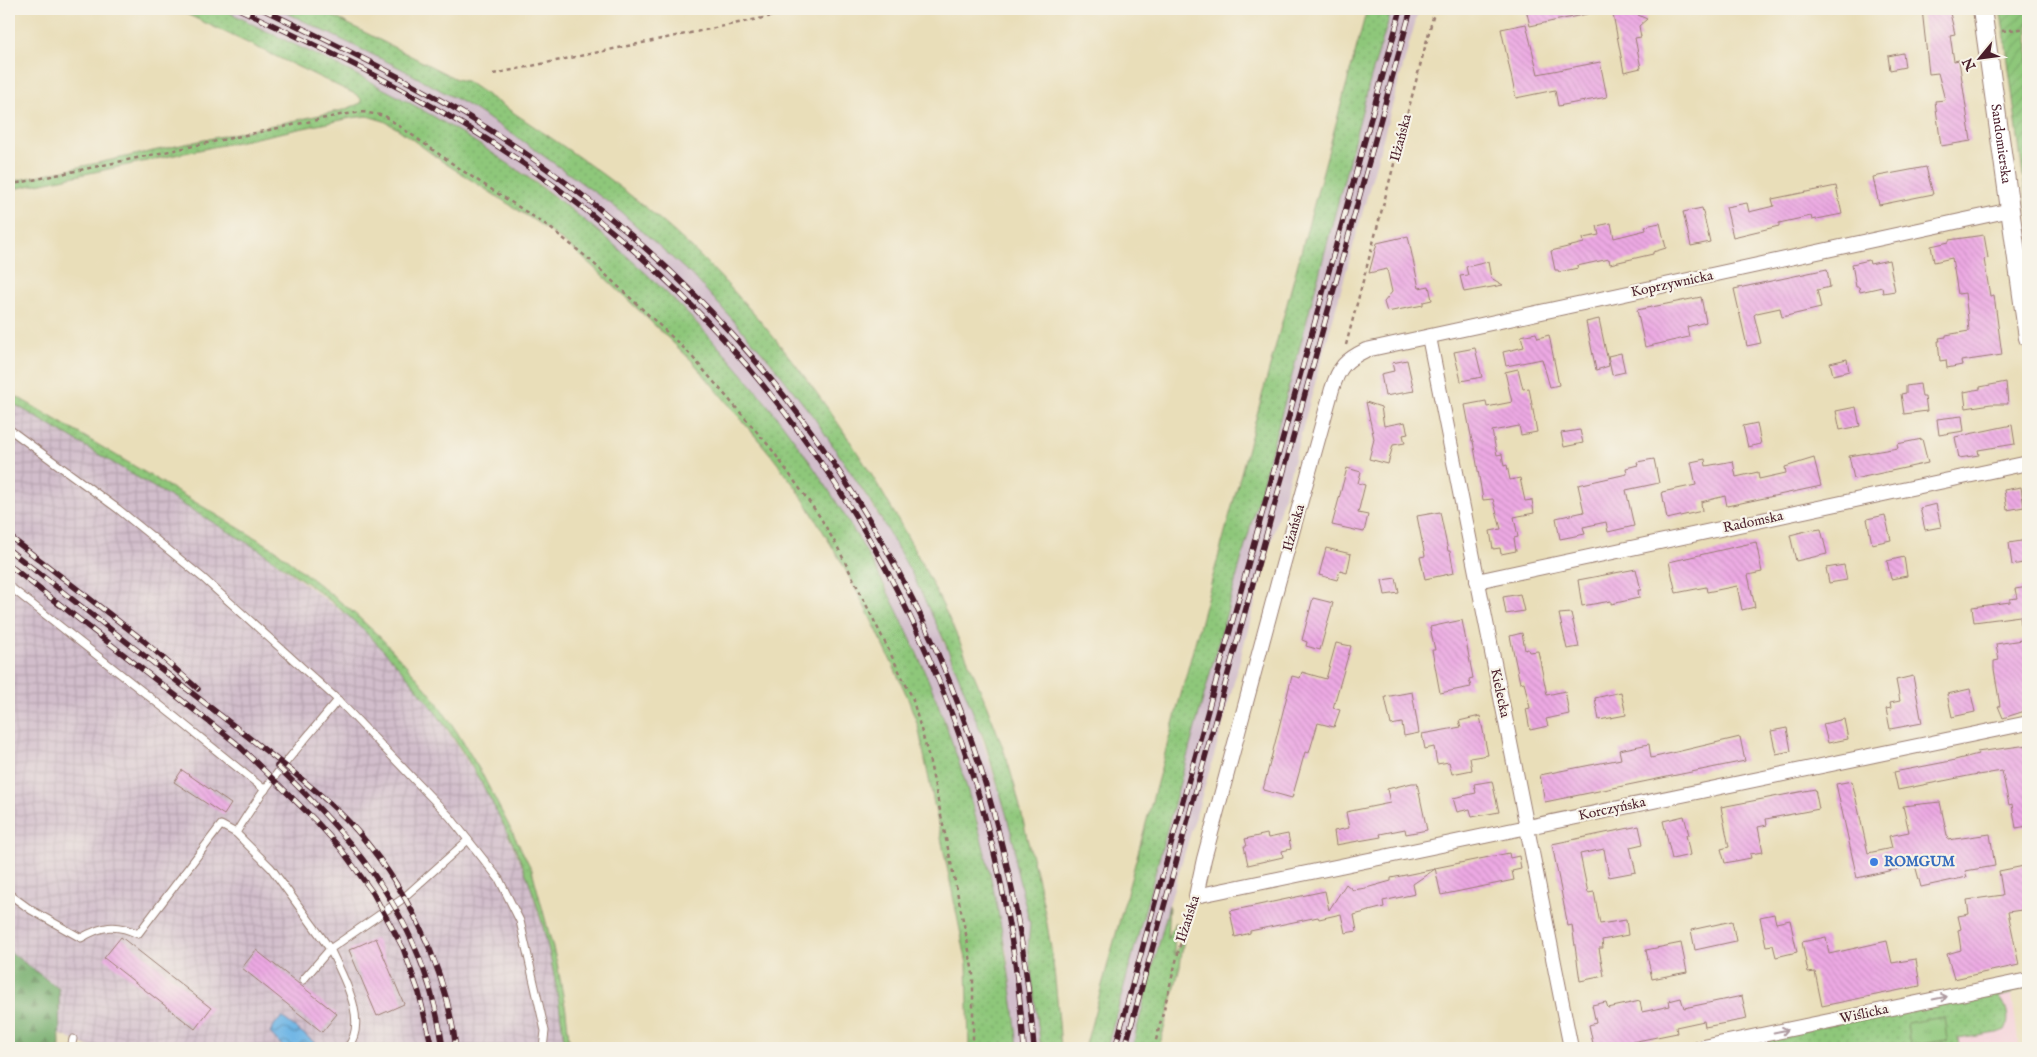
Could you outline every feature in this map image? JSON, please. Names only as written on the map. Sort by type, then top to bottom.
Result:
[{"type":"street","name":"Sandomierska","points":[[1982,9],[2028,333]]},
{"type":"street","name":"Koprzywnicka","points":[[1339,370],[1351,358],[1366,350],[2011,210]]},
{"type":"street","name":"Kielecka","points":[[1428,337],[1571,1048]]},
{"type":"street","name":"Iłżańska","points":[[1196,896],[1204,859],[1278,583],[1339,370]]},
{"type":"street","name":"Radomska","points":[[1477,581],[2028,463]]},
{"type":"street","name":"Korczyńska","points":[[1196,896],[2028,723]]},
{"type":"street","name":"Wiślicka","points":[[1699,1048],[2028,980]]},
{"type":"lane","points":[[9,429],[118,509],[203,578],[338,700],[450,817],[499,879],[520,921],[545,1031],[543,1048]]},
{"type":"lane","points":[[9,586],[180,720],[265,790]]},
{"type":"lane","points":[[236,833],[247,814],[265,790],[338,700]]},
{"type":"lane","points":[[9,894],[31,910],[81,938],[92,931],[113,926],[138,934],[221,825],[236,833],[271,868],[330,949],[350,991],[354,1012],[356,1025],[347,1048]]},
{"type":"lane","points":[[303,980],[330,949],[401,900],[468,840]]},
{"type":"lane","points":[[72,1048],[73,1040]]},
{"type":"path","points":[[493,74],[806,9]]},
{"type":"path","name":"Iłżańska","points":[[1339,370],[1433,17],[1437,9]]},
{"type":"path","points":[[1985,33],[2028,28]]},
{"type":"path","points":[[9,185],[330,117],[363,112],[385,116],[408,131],[463,171],[548,226],[604,273],[688,352],[770,447],[820,517],[837,546],[901,672],[912,697],[929,758],[967,939],[973,974],[973,1048]]},
{"type":"path","name":"Iłżańska","points":[[1154,1048],[1185,926],[1196,896]]},
{"type":"shaded area","points":[[220,9],[279,9],[400,68],[469,106],[517,137],[614,206],[669,254],[696,279],[793,389],[836,449],[895,542],[929,607],[972,708],[1006,813],[1015,848],[1015,863],[1030,924],[1028,948],[1041,1048],[1018,1048],[1007,953],[977,820],[944,718],[917,652],[886,587],[855,532],[808,459],[759,394],[700,326],[649,276],[539,184],[478,143],[418,108],[334,64]]},
{"type":"shaded area","points":[[1392,9],[1419,9],[1273,535],[1217,746],[1169,905],[1132,1048],[1107,1048],[1299,350],[1371,77]]},
{"type":"shaded area","points":[[9,401],[261,551],[356,622],[410,678],[434,710],[476,775],[495,808],[528,878],[549,949],[557,986],[565,1048],[92,1048],[59,1034],[59,989],[9,951]]},
{"type":"shaded area","points":[[2012,994],[2019,1048],[1754,1048]]},
{"type":"green space","points":[[214,8],[236,15],[399,97],[529,178],[644,271],[745,377],[830,493],[901,619],[956,754],[995,897],[1018,1048],[969,1048],[967,964],[918,726],[907,696],[877,631],[842,563],[797,489],[692,361],[572,248],[538,223],[443,162],[398,129],[384,121],[367,116],[9,190],[9,182],[343,110],[361,103],[361,99],[357,95],[176,9]]},
{"type":"green space","points":[[279,9],[319,9],[456,79],[466,81],[559,143],[648,209],[703,259],[752,311],[797,366],[877,484],[912,546],[945,609],[974,674],[1000,740],[1015,789],[1044,907],[1054,974],[1061,1048],[1041,1048],[1028,948],[1030,924],[1015,863],[1015,848],[985,742],[944,640],[912,574],[876,510],[815,419],[770,361],[696,279],[614,206],[517,137],[469,106],[400,68]]},
{"type":"green space","points":[[1367,9],[1392,9],[1371,77],[1299,350],[1107,1048],[1085,1048]]},
{"type":"green space","points":[[2000,9],[2028,9],[2028,213],[2004,31]]},
{"type":"green space","points":[[9,392],[276,550],[353,612],[407,666],[434,698],[457,732],[481,772],[532,870],[557,963],[566,1011],[570,1048],[565,1048],[547,941],[528,879],[519,858],[489,796],[457,743],[439,717],[400,669],[346,614],[298,577],[261,551],[9,401]]},
{"type":"green space","points":[[1169,905],[1167,940],[1175,922],[1174,955],[1184,936],[1180,967],[1159,1048],[1132,1048]]},
{"type":"green space","points":[[9,951],[59,989],[60,1048],[9,1048]]},
{"type":"green space","points":[[2028,984],[2028,988],[1999,997],[2007,1013],[2008,1022],[2005,1030],[1958,1039],[1959,1046],[1927,1048],[1927,1043],[1947,1040],[1910,1045],[1923,1044],[1924,1048],[1720,1048]]},
{"type":"green space","points":[[1944,1017],[1947,1040],[1910,1046],[1907,1023]]},
{"type":"water","points":[[282,1017],[314,1042],[314,1048],[284,1048],[270,1033]]},
{"type":"building","points":[[1526,9],[1586,9],[1587,14],[1530,26]]},
{"type":"building","points":[[1612,9],[1636,9],[1638,15],[1647,19],[1639,26],[1641,37],[1635,38],[1641,68],[1624,72]]},
{"type":"building","points":[[1922,9],[1949,9],[1955,34],[1950,35],[1954,61],[1959,60],[1971,141],[1941,146],[1935,101],[1945,100],[1938,73],[1929,74]]},
{"type":"building","points":[[1526,24],[1538,74],[1600,62],[1607,97],[1558,106],[1555,90],[1516,98],[1501,29]]},
{"type":"building","points":[[1903,53],[1905,67],[1890,70],[1888,56]]},
{"type":"building","points":[[1926,167],[1933,194],[1879,205],[1873,177]]},
{"type":"building","points":[[1836,186],[1842,214],[1812,220],[1811,216],[1779,223],[1779,226],[1733,237],[1726,207],[1747,203],[1749,212],[1774,206],[1772,199]]},
{"type":"building","points":[[1702,208],[1710,242],[1691,246],[1683,212]]},
{"type":"building","points":[[1611,223],[1614,238],[1646,230],[1645,226],[1660,223],[1666,248],[1653,252],[1653,254],[1610,264],[1609,259],[1559,272],[1555,270],[1551,251],[1584,243],[1583,238],[1599,235],[1597,226]]},
{"type":"building","points":[[1984,235],[1988,258],[1984,259],[1990,296],[1994,295],[2002,355],[1961,361],[1962,365],[1947,368],[1946,360],[1940,361],[1938,341],[1940,341],[1939,338],[1946,337],[1946,335],[1969,331],[1965,293],[1958,294],[1952,258],[1934,262],[1931,246],[1949,242],[1949,240]]},
{"type":"building","points":[[1408,236],[1419,288],[1429,286],[1432,300],[1423,302],[1423,305],[1387,312],[1384,302],[1392,292],[1387,269],[1369,273],[1377,243]]},
{"type":"building","points":[[1869,260],[1870,264],[1889,260],[1895,291],[1883,293],[1882,287],[1860,292],[1859,287],[1856,287],[1852,264]]},
{"type":"building","points":[[1488,262],[1491,278],[1503,285],[1464,292],[1460,276],[1468,275],[1466,267]]},
{"type":"building","points":[[1827,269],[1830,287],[1817,290],[1821,308],[1782,317],[1780,308],[1757,313],[1754,315],[1761,343],[1747,346],[1734,289]]},
{"type":"building","points":[[1701,297],[1706,322],[1687,327],[1689,337],[1645,347],[1637,310]]},
{"type":"building","points":[[1599,319],[1609,366],[1596,370],[1586,322]]},
{"type":"building","points":[[1536,333],[1538,338],[1549,335],[1559,385],[1550,387],[1542,359],[1506,366],[1503,352],[1524,347],[1521,336]]},
{"type":"building","points":[[1475,348],[1482,377],[1461,381],[1454,352]]},
{"type":"building","points":[[1621,353],[1625,372],[1612,375],[1608,356]]},
{"type":"building","points":[[1847,359],[1849,371],[1833,375],[1830,363]]},
{"type":"building","points":[[1407,360],[1414,391],[1385,396],[1381,374],[1394,371],[1392,363]]},
{"type":"building","points":[[1518,369],[1523,389],[1529,388],[1537,432],[1521,435],[1519,426],[1492,431],[1497,455],[1502,454],[1504,466],[1507,465],[1510,480],[1520,478],[1525,501],[1532,500],[1534,513],[1514,517],[1518,537],[1514,538],[1516,551],[1501,554],[1500,548],[1493,549],[1490,531],[1501,529],[1493,499],[1483,500],[1465,405],[1486,401],[1487,407],[1512,402],[1505,372]]},
{"type":"building","points":[[2006,382],[2008,404],[1991,404],[1966,408],[1964,392]]},
{"type":"building","points":[[1920,384],[1922,397],[1925,397],[1927,411],[1904,414],[1901,394],[1906,393],[1906,386]]},
{"type":"building","points":[[1366,402],[1381,407],[1384,426],[1405,422],[1408,434],[1403,435],[1405,443],[1393,445],[1388,464],[1369,459],[1374,439]]},
{"type":"building","points":[[1856,407],[1860,426],[1840,430],[1836,411]]},
{"type":"building","points":[[1962,416],[1964,431],[1939,435],[1937,419]]},
{"type":"building","points":[[1757,423],[1761,444],[1748,447],[1743,426]]},
{"type":"building","points":[[2012,425],[2015,444],[1978,450],[1979,455],[1959,458],[1955,437]]},
{"type":"building","points":[[1580,430],[1583,443],[1564,447],[1561,433]]},
{"type":"building","points":[[1922,439],[1928,463],[1854,479],[1849,456],[1898,448],[1897,444]]},
{"type":"building","points":[[1814,458],[1821,486],[1727,506],[1725,496],[1701,502],[1702,511],[1667,519],[1662,492],[1696,485],[1691,462],[1705,459],[1706,466],[1733,461],[1736,477],[1758,472],[1759,479],[1786,473],[1785,467]]},
{"type":"building","points":[[1654,459],[1659,483],[1626,490],[1634,526],[1608,532],[1606,522],[1583,527],[1585,534],[1560,539],[1556,518],[1584,512],[1578,485],[1627,474],[1626,468],[1638,465],[1637,462]]},
{"type":"building","points":[[1347,468],[1361,472],[1358,483],[1365,485],[1358,513],[1368,515],[1364,532],[1332,525]]},
{"type":"building","points":[[2021,487],[2024,507],[2007,510],[2004,490]]},
{"type":"building","points":[[1936,504],[1941,527],[1925,530],[1920,508]]},
{"type":"building","points":[[1440,512],[1454,573],[1425,579],[1420,557],[1425,556],[1417,516]]},
{"type":"building","points":[[1885,515],[1891,540],[1872,544],[1867,519]]},
{"type":"building","points":[[1821,529],[1827,554],[1796,561],[1790,535]]},
{"type":"building","points":[[2027,540],[2028,562],[2012,565],[2009,543]]},
{"type":"building","points":[[1756,542],[1762,572],[1748,575],[1755,607],[1742,610],[1737,586],[1707,592],[1706,587],[1676,593],[1669,562]]},
{"type":"building","points":[[1326,548],[1351,554],[1347,573],[1340,571],[1337,580],[1319,575]]},
{"type":"building","points":[[1904,557],[1907,576],[1891,579],[1887,561]]},
{"type":"building","points":[[1844,565],[1847,580],[1829,583],[1826,568]]},
{"type":"building","points":[[1636,569],[1641,590],[1638,590],[1639,598],[1611,604],[1611,601],[1582,606],[1578,580]]},
{"type":"building","points":[[1396,578],[1399,593],[1385,595],[1382,580]]},
{"type":"building","points":[[2028,587],[2028,624],[2021,625],[2020,616],[1974,622],[1972,607],[2010,602],[2010,599],[2017,598],[2015,589]]},
{"type":"building","points":[[1520,594],[1524,611],[1506,614],[1503,597]]},
{"type":"building","points":[[1313,598],[1333,603],[1320,650],[1306,646],[1307,642],[1302,640]]},
{"type":"building","points":[[1571,613],[1579,647],[1567,649],[1559,614]]},
{"type":"building","points":[[1462,620],[1473,678],[1469,679],[1471,687],[1440,693],[1430,627]]},
{"type":"building","points":[[1522,633],[1525,650],[1528,649],[1529,652],[1538,651],[1547,695],[1565,691],[1569,714],[1546,719],[1548,726],[1530,730],[1526,709],[1530,708],[1524,682],[1520,683],[1510,636]]},
{"type":"building","points":[[2028,639],[2028,710],[2003,718],[1998,706],[2000,706],[1994,669],[1994,661],[1999,660],[1996,644]]},
{"type":"building","points":[[1336,643],[1351,646],[1333,708],[1340,710],[1334,727],[1318,723],[1309,753],[1305,752],[1292,798],[1263,790],[1292,676],[1300,678],[1302,672],[1326,679]]},
{"type":"building","points":[[1913,676],[1922,723],[1890,729],[1886,709],[1891,708],[1890,703],[1900,701],[1896,680]]},
{"type":"building","points":[[1970,689],[1975,712],[1952,717],[1947,694]]},
{"type":"building","points":[[1412,692],[1419,733],[1404,736],[1402,723],[1391,725],[1385,697]]},
{"type":"building","points":[[1621,692],[1626,715],[1599,720],[1595,698]]},
{"type":"building","points":[[1480,716],[1488,755],[1470,758],[1472,770],[1452,774],[1449,762],[1437,764],[1434,747],[1425,749],[1422,734],[1461,727],[1459,721]]},
{"type":"building","points":[[1844,719],[1848,739],[1828,743],[1823,724]]},
{"type":"building","points":[[1787,728],[1791,751],[1776,754],[1771,731]]},
{"type":"building","points":[[1740,737],[1745,761],[1545,802],[1540,775],[1621,759],[1619,750],[1649,744],[1651,758]]},
{"type":"building","points":[[2028,745],[2028,826],[2016,828],[2012,804],[2009,805],[2002,771],[1898,790],[1894,772],[1951,761],[1978,754],[1977,752]]},
{"type":"building","points":[[182,770],[231,804],[224,815],[174,782]]},
{"type":"building","points":[[1492,781],[1499,812],[1472,817],[1470,809],[1457,812],[1453,798],[1476,793],[1474,784]]},
{"type":"building","points":[[1852,781],[1868,853],[1892,848],[1889,836],[1909,832],[1903,806],[1940,802],[1948,840],[1990,834],[1995,866],[1965,871],[1967,877],[1921,887],[1915,865],[1857,878],[1836,784]]},
{"type":"building","points":[[1417,783],[1427,830],[1406,834],[1405,829],[1380,834],[1381,837],[1336,845],[1334,831],[1349,828],[1346,812],[1390,803],[1387,789]]},
{"type":"building","points":[[1815,789],[1819,809],[1766,819],[1767,825],[1758,827],[1763,852],[1750,854],[1751,858],[1725,863],[1721,849],[1729,847],[1721,807]]},
{"type":"building","points":[[1684,816],[1689,835],[1686,835],[1690,855],[1672,859],[1663,821]]},
{"type":"building","points":[[1639,826],[1643,844],[1630,847],[1636,872],[1609,877],[1604,849],[1580,854],[1588,893],[1594,892],[1600,924],[1626,920],[1628,935],[1602,940],[1603,948],[1599,948],[1604,976],[1580,981],[1572,925],[1568,926],[1552,844]]},
{"type":"building","points":[[1267,834],[1268,838],[1288,834],[1291,849],[1282,851],[1283,857],[1248,865],[1244,846],[1247,846],[1245,839]]},
{"type":"building","points":[[1509,853],[1510,858],[1519,856],[1521,869],[1512,871],[1514,880],[1441,895],[1435,868]]},
{"type":"building","points":[[2024,866],[2028,909],[2008,912],[2019,965],[1954,979],[1947,954],[1961,950],[1958,930],[1961,929],[1958,916],[1969,914],[1967,900],[2003,895],[1999,871]]},
{"type":"building","points":[[1435,869],[1413,884],[1415,894],[1383,901],[1384,907],[1354,915],[1357,931],[1345,933],[1341,914],[1250,931],[1250,933],[1235,937],[1230,911],[1325,891],[1329,910],[1346,884],[1353,890],[1366,888],[1391,881],[1391,878]]},
{"type":"building","points":[[1774,914],[1776,923],[1790,920],[1797,952],[1776,957],[1773,945],[1766,946],[1760,917]]},
{"type":"building","points":[[1732,921],[1736,941],[1695,950],[1691,930]]},
{"type":"building","points":[[121,937],[211,1008],[195,1029],[104,958]]},
{"type":"building","points":[[1826,937],[1829,954],[1887,941],[1892,963],[1916,959],[1920,986],[1822,1006],[1815,972],[1808,973],[1802,942]]},
{"type":"building","points":[[376,938],[404,1004],[377,1016],[349,950]]},
{"type":"building","points":[[1681,943],[1687,972],[1652,979],[1646,950]]},
{"type":"building","points":[[256,950],[337,1014],[322,1032],[242,968]]},
{"type":"building","points":[[1742,996],[1747,1019],[1705,1027],[1704,1021],[1676,1027],[1677,1033],[1594,1048],[1589,1025],[1596,1023],[1592,1005],[1606,1002],[1608,1008],[1640,1001],[1642,1012],[1670,1006],[1669,1001],[1681,998],[1684,1008]]},
{"type":"railway","points":[[239,9],[385,80],[456,120],[524,164],[629,246],[723,338],[805,439],[875,549],[932,666],[977,788],[1007,916],[1024,1048]]},
{"type":"railway","points":[[262,9],[433,96],[500,136],[532,158],[638,241],[732,334],[814,436],[884,546],[942,663],[986,786],[1017,915],[1034,1048]]},
{"type":"railway","points":[[1115,1048],[1401,9]]},
{"type":"railway","points":[[1125,1048],[1411,9]]},
{"type":"railway","points":[[9,536],[144,641],[198,689]]},
{"type":"railway","points":[[9,550],[293,772],[350,823],[389,872],[406,899],[420,928],[433,957],[443,987],[451,1017],[456,1048]]},
{"type":"railway","points":[[9,565],[61,606]]},
{"type":"railway","points":[[57,602],[236,743],[315,820],[341,849],[373,893],[403,948],[419,993],[432,1048]]},
{"type":"railway","points":[[277,766],[337,828],[386,892],[406,927],[422,964],[434,1004],[443,1048]]},
{"type":"place","name":"ROMGUM","points":[[1874,862]]}]
